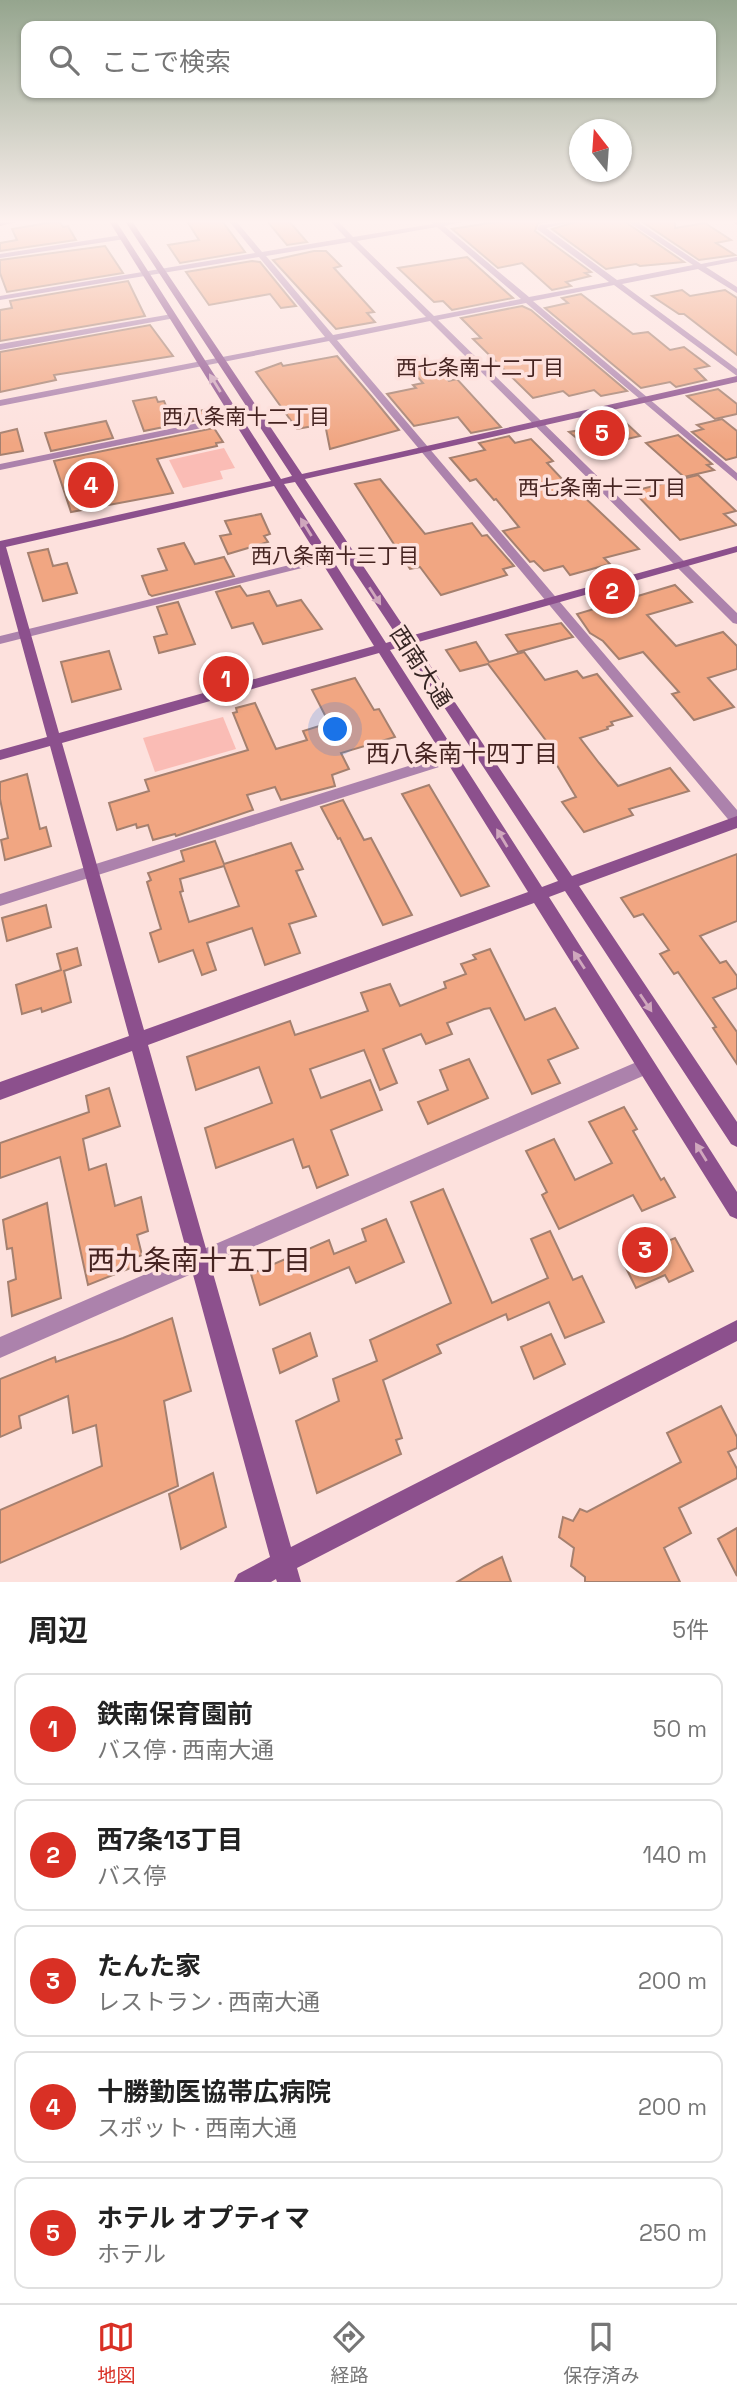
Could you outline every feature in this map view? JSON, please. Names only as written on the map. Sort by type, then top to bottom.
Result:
[{"type":"street","points":[[0,298],[19,295]]},
{"type":"street","name":"西南大通","points":[[159,295],[737,1209]]},
{"type":"street","name":"西南大通","points":[[177,295],[566,886],[737,1138]]},
{"type":"street","points":[[0,1091],[566,886],[737,821],[295,295]]},
{"type":"street","points":[[407,295],[737,620]]},
{"type":"street","points":[[520,295],[737,478]]},
{"type":"street","points":[[0,403],[560,295]]},
{"type":"street","points":[[632,295],[737,373]]},
{"type":"street","points":[[0,347],[172,316]]},
{"type":"street","points":[[286,1572],[0,545],[737,379]]},
{"type":"street","points":[[0,467],[237,418]]},
{"type":"street","points":[[0,755],[737,549]]},
{"type":"street","points":[[0,640],[326,559]]},
{"type":"street","points":[[0,900],[453,757]]},
{"type":"street","points":[[0,1348],[200,1263],[646,1066]]},
{"type":"street","points":[[246,1582],[286,1572],[737,1330]]},
{"type":"shaded area","points":[[224,448],[235,468],[220,471],[223,479],[183,488],[169,460]]},
{"type":"shaded area","points":[[223,717],[236,749],[155,772],[143,738]]},
{"type":"building","points":[[46,295],[135,295],[145,316],[0,341],[0,310],[12,308],[10,301]]},
{"type":"building","points":[[202,295],[265,295],[209,305]]},
{"type":"building","points":[[271,295],[287,295],[296,306],[281,308]]},
{"type":"building","points":[[305,295],[358,295],[374,312],[367,313],[375,322],[336,329]]},
{"type":"building","points":[[426,295],[509,295],[513,298],[452,310],[443,301],[434,302]]},
{"type":"building","points":[[582,295],[633,334],[648,332],[670,350],[684,347],[709,366],[695,369],[706,380],[676,387],[670,382],[641,388],[545,308],[568,303],[562,298]]},
{"type":"building","points":[[732,295],[737,298],[737,355],[684,314],[679,314],[652,296]]},
{"type":"building","points":[[522,306],[531,310],[627,391],[601,396],[594,390],[569,396],[563,391],[533,398],[473,339],[481,338],[461,318]]},
{"type":"building","points":[[150,325],[173,356],[54,375],[56,380],[0,392],[0,352]]},
{"type":"building","points":[[337,356],[399,430],[330,449],[325,424],[297,429],[256,372],[281,363],[283,366]]},
{"type":"building","points":[[433,363],[449,381],[457,379],[501,427],[471,433],[458,417],[414,426],[387,394],[416,388],[413,385],[423,383],[410,368]]},
{"type":"building","points":[[718,389],[737,404],[737,414],[715,419],[687,396]]},
{"type":"building","points":[[156,397],[158,402],[164,401],[171,417],[204,410],[208,418],[144,431],[133,401]]},
{"type":"building","points":[[722,419],[737,431],[737,457],[726,460],[692,432],[703,429],[697,425]]},
{"type":"building","points":[[106,421],[113,438],[51,451],[45,433]]},
{"type":"building","points":[[626,423],[640,436],[589,448],[569,432]]},
{"type":"building","points":[[214,428],[223,442],[216,443],[217,446],[157,459],[173,493],[71,512],[54,461]]},
{"type":"building","points":[[17,429],[23,451],[0,455],[0,433]]},
{"type":"building","points":[[678,435],[712,464],[707,465],[714,470],[684,477],[646,443]]},
{"type":"building","points":[[509,436],[515,443],[531,439],[553,461],[547,463],[577,495],[581,494],[639,549],[604,558],[610,564],[570,575],[563,566],[544,571],[534,561],[530,562],[503,531],[519,527],[476,479],[470,481],[450,458],[485,450],[479,443]]},
{"type":"building","points":[[698,475],[736,511],[724,514],[737,525],[680,540],[633,491]]},
{"type":"building","points":[[380,479],[425,534],[472,523],[482,536],[487,535],[514,566],[503,569],[507,575],[441,595],[420,567],[410,569],[355,484]]},
{"type":"building","points":[[261,514],[270,534],[264,536],[268,542],[228,554],[220,536],[231,534],[225,521]]},
{"type":"building","points":[[184,543],[195,564],[224,557],[234,576],[152,596],[142,576],[167,570],[158,549]]},
{"type":"building","points":[[48,549],[53,566],[67,563],[77,593],[43,601],[28,553]]},
{"type":"building","points":[[675,585],[692,602],[647,615],[676,646],[723,632],[737,646],[737,669],[708,678],[734,707],[694,720],[672,694],[679,692],[643,652],[619,659],[603,641],[590,633],[577,614]]},
{"type":"building","points":[[240,586],[247,596],[269,591],[277,606],[301,600],[322,629],[263,644],[253,623],[232,628],[216,592]]},
{"type":"building","points":[[178,602],[195,644],[159,653],[154,637],[167,634],[157,607]]},
{"type":"building","points":[[561,623],[573,637],[518,652],[506,635]]},
{"type":"building","points":[[476,642],[489,662],[524,652],[545,680],[577,671],[583,678],[597,674],[632,716],[611,722],[613,725],[607,727],[608,729],[580,738],[599,763],[618,786],[670,768],[689,791],[629,809],[633,815],[584,832],[562,802],[576,797],[549,752],[553,750],[523,710],[488,664],[460,671],[446,650]]},
{"type":"building","points":[[109,651],[121,689],[72,702],[61,662]]},
{"type":"building","points":[[355,678],[374,710],[379,709],[395,737],[341,753],[349,769],[332,775],[335,786],[281,800],[275,787],[247,795],[253,810],[176,836],[175,834],[153,840],[148,825],[137,828],[136,824],[117,830],[109,803],[149,791],[145,780],[248,750],[233,713],[237,712],[236,708],[255,703],[276,749],[307,740],[303,731],[329,723],[312,690]]},
{"type":"building","points":[[27,774],[40,829],[46,827],[51,846],[5,860],[1,840],[8,838],[0,799],[0,782]]},
{"type":"building","points":[[429,785],[489,886],[461,896],[402,794]]},
{"type":"building","points":[[343,800],[364,840],[371,838],[412,915],[383,925],[340,838],[338,839],[321,807]]},
{"type":"building","points":[[215,841],[224,864],[291,843],[303,869],[296,871],[316,916],[289,924],[300,953],[265,965],[252,928],[207,943],[216,970],[202,975],[193,950],[159,962],[150,933],[161,929],[147,882],[151,880],[148,873],[184,861],[181,851]],"holes":[[[224,866],[239,906],[189,922],[180,892],[183,891],[180,879]]]},
{"type":"building","points":[[737,854],[737,921],[700,936],[720,963],[726,961],[737,976],[737,988],[713,998],[737,1032],[737,1064],[713,1028],[716,1027],[678,972],[674,974],[660,954],[669,950],[643,914],[634,917],[621,898]]},
{"type":"building","points":[[46,905],[51,927],[7,941],[2,918]]},
{"type":"building","points":[[77,948],[81,965],[64,971],[71,1002],[42,1012],[41,1008],[22,1014],[16,985],[61,970],[57,954]]},
{"type":"building","points":[[490,949],[525,1020],[555,1008],[578,1048],[548,1060],[560,1083],[532,1094],[490,1008],[484,1009],[447,1023],[452,1034],[426,1044],[421,1034],[383,1049],[397,1083],[380,1090],[364,1050],[310,1069],[321,1098],[370,1080],[382,1110],[331,1130],[348,1175],[317,1188],[309,1166],[303,1168],[293,1139],[216,1168],[205,1128],[272,1103],[259,1067],[196,1090],[187,1057],[290,1021],[295,1035],[368,1011],[361,993],[390,984],[400,1006],[446,988],[444,982],[466,974],[461,964],[476,959],[473,955]]},
{"type":"building","points":[[469,1059],[488,1098],[428,1124],[418,1102],[448,1090],[440,1070]]},
{"type":"building","points":[[109,1088],[120,1126],[83,1139],[89,1170],[106,1164],[115,1206],[141,1197],[148,1231],[137,1235],[142,1255],[132,1259],[133,1267],[88,1285],[60,1157],[0,1178],[0,1143],[89,1112],[86,1096]]},
{"type":"building","points":[[624,1107],[637,1129],[633,1131],[661,1180],[664,1178],[675,1197],[642,1211],[633,1195],[559,1229],[542,1195],[547,1192],[526,1151],[554,1139],[575,1180],[612,1163],[589,1122]]},
{"type":"building","points":[[443,1189],[492,1303],[548,1278],[531,1239],[550,1231],[573,1280],[582,1276],[604,1322],[565,1338],[549,1302],[508,1320],[506,1314],[437,1345],[441,1353],[383,1380],[402,1438],[396,1440],[401,1454],[317,1493],[296,1421],[339,1401],[333,1379],[377,1361],[370,1340],[451,1303],[411,1202]]},
{"type":"building","points":[[47,1203],[61,1298],[12,1316],[8,1282],[16,1279],[12,1248],[7,1249],[3,1220]]},
{"type":"building","points":[[386,1219],[404,1262],[356,1283],[349,1267],[260,1305],[251,1274],[329,1240],[334,1254],[366,1241],[362,1229]]},
{"type":"building","points":[[675,1238],[693,1271],[669,1282],[665,1275],[636,1288],[622,1260]]},
{"type":"building","points":[[172,1318],[191,1391],[164,1401],[178,1486],[0,1563],[0,1510],[102,1466],[96,1425],[73,1433],[68,1396],[19,1416],[21,1428],[0,1437],[0,1379],[55,1357],[56,1362]]},
{"type":"building","points":[[310,1333],[317,1356],[280,1373],[273,1349]]},
{"type":"building","points":[[551,1334],[565,1364],[534,1379],[521,1347]]},
{"type":"building","points":[[721,1406],[737,1437],[737,1448],[728,1452],[737,1469],[737,1478],[679,1508],[691,1533],[664,1548],[680,1582],[585,1582],[585,1577],[571,1566],[574,1548],[559,1537],[563,1517],[573,1521],[580,1509],[587,1512],[681,1462],[667,1433]]},
{"type":"building","points":[[213,1473],[226,1527],[181,1549],[169,1494]]},
{"type":"building","points":[[737,1528],[737,1576],[718,1539]]},
{"type":"building","points":[[502,1557],[511,1582],[457,1582],[484,1566]]},
{"type":"place","name":"ホテル オプティマ","points":[[602,433]]},
{"type":"place","name":"十勝勤医協帯広病院","points":[[91,485]]},
{"type":"place","name":"西7条13丁目","points":[[612,591]]},
{"type":"place","name":"鉄南保育園前","points":[[226,679]]},
{"type":"place","name":"たんた家","points":[[645,1250]]},
{"type":"district","name":"西七条南十二丁目","points":[[480,368]]},
{"type":"district","name":"西八条南十二丁目","points":[[246,417]]},
{"type":"district","name":"西七条南十三丁目","points":[[602,488]]},
{"type":"district","name":"西八条南十三丁目","points":[[335,556]]},
{"type":"district","name":"西八条南十四丁目","points":[[462,754]]},
{"type":"district","name":"西九条南十五丁目","points":[[199,1260]]}]
